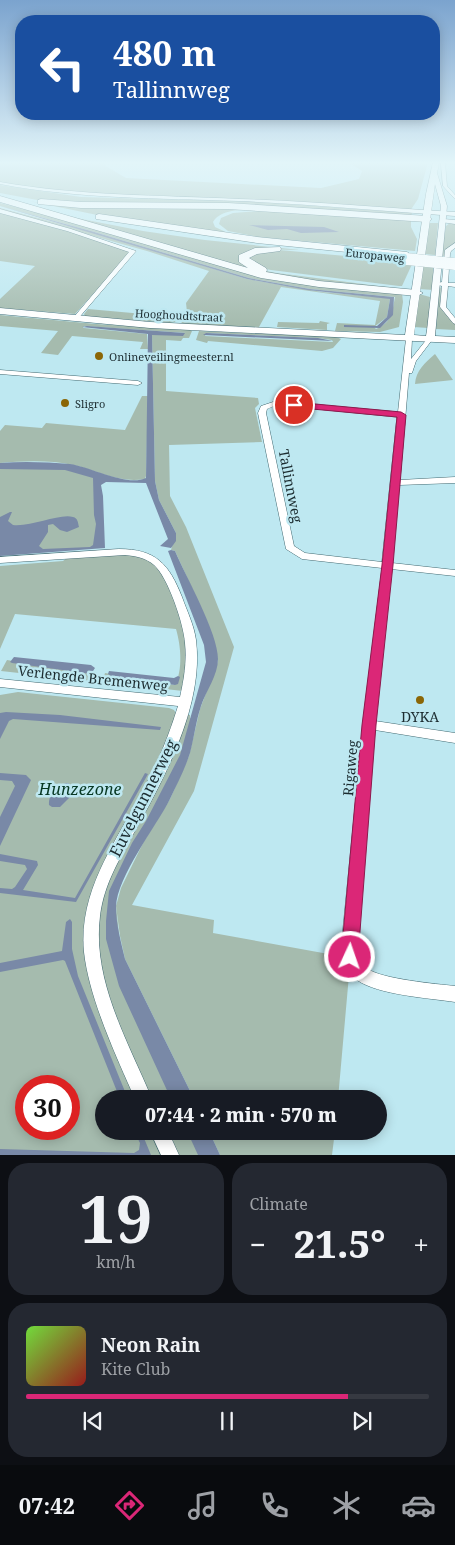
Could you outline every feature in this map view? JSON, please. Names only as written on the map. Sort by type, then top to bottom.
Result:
[{"type":"highway","points":[[64,217],[261,275],[319,284],[417,291]]},
{"type":"highway","name":"Europaweg","points":[[80,217],[185,234],[390,257],[455,260]]},
{"type":"highway","name":"Europaweg","points":[[105,217],[146,225],[455,264]]},
{"type":"highway","points":[[224,217],[217,221],[224,231],[236,235],[303,244]]},
{"type":"highway","points":[[390,257],[274,249],[251,252],[243,259],[247,265],[264,270],[417,291]]},
{"type":"main road","points":[[409,337],[427,217],[444,217],[438,287],[429,338]]},
{"type":"main road","points":[[417,291],[438,287]]},
{"type":"main road","name":"Hooghoudtstraat","points":[[0,311],[176,327],[455,339]]},
{"type":"street","points":[[21,217],[133,251],[75,319]]},
{"type":"street","points":[[444,217],[455,222]]},
{"type":"street","points":[[455,245],[448,252],[438,287],[443,307],[455,322]]},
{"type":"street","points":[[438,287],[455,285]]},
{"type":"street","name":"Rigaweg","points":[[409,337],[369,725],[350,957],[357,970],[370,979],[455,994]]},
{"type":"street","name":"Rigaweg","points":[[406,376],[413,361],[429,338]]},
{"type":"street","points":[[0,372],[138,383]]},
{"type":"street","name":"Tallinnweg","points":[[387,565],[302,556],[291,550],[262,411],[266,406],[276,403],[401,415]]},
{"type":"street","points":[[394,483],[455,480]]},
{"type":"street","name":"Euvelgunnerweg","points":[[0,560],[120,552],[144,555],[157,562],[163,568],[172,585],[188,626],[192,666],[176,733],[106,872],[99,888],[91,921],[91,951],[96,982],[140,1090]]},
{"type":"street","points":[[387,565],[455,573]]},
{"type":"street","name":"Verlengde Bremenweg","points":[[0,683],[184,702]]},
{"type":"street","points":[[369,725],[455,738]]},
{"type":"street","points":[[163,1140],[170,1155]]},
{"type":"green space","points":[[0,217],[15,217],[82,235],[129,251],[130,253],[75,314],[0,308],[0,299],[35,266],[0,261]]},
{"type":"green space","points":[[25,217],[34,217],[88,231],[247,279],[322,292],[388,298],[390,299],[387,317],[374,327],[376,329],[388,320],[392,312],[395,297],[310,289],[249,278],[91,231],[40,217],[56,217],[84,224],[230,268],[402,293],[403,302],[399,327],[380,332],[335,331],[337,323],[375,325],[380,301],[281,287],[259,327],[184,324],[181,322],[187,312],[186,303],[209,271],[147,251]]},
{"type":"green space","points":[[68,217],[205,240],[300,250],[260,249],[241,263],[250,268],[277,273],[402,289],[279,277]]},
{"type":"green space","points":[[107,217],[217,217],[213,222],[215,227],[230,234]]},
{"type":"green space","points":[[359,217],[411,220],[411,227],[417,239],[415,251],[258,237],[228,231],[219,224],[221,218]]},
{"type":"green space","points":[[429,223],[438,223],[435,255],[424,254]]},
{"type":"green space","points":[[450,223],[455,223],[455,243],[448,248],[445,256],[441,256],[446,226]]},
{"type":"green space","points":[[279,250],[413,262],[402,286],[399,286],[260,268],[246,258],[249,255]]},
{"type":"green space","points":[[423,262],[433,263],[433,290],[419,289]]},
{"type":"green space","points":[[441,287],[440,307],[455,324],[455,330],[436,329],[439,289]]},
{"type":"green space","points":[[419,294],[430,297],[428,328],[414,327]]},
{"type":"green space","points":[[88,309],[177,317],[175,322],[170,323],[85,316],[84,314]]},
{"type":"green space","points":[[0,315],[190,330],[192,331],[189,338],[183,338],[181,341],[166,340],[166,391],[258,398],[259,404],[255,408],[262,442],[169,445],[170,496],[186,527],[234,647],[194,791],[132,905],[214,920],[213,933],[334,955],[340,959],[349,975],[339,1090],[190,1090],[125,959],[120,936],[116,906],[121,888],[143,843],[170,799],[189,756],[200,709],[218,660],[207,621],[175,551],[171,550],[176,533],[159,500],[155,481],[152,335],[186,333],[84,326],[83,328],[147,334],[148,349],[140,349],[143,342],[72,336],[58,355],[41,353],[58,331],[0,326]]},
{"type":"green space","points":[[320,321],[330,323],[327,324],[327,330],[277,327],[278,322],[319,323]]},
{"type":"green space","points":[[199,331],[336,337],[341,339],[333,348],[322,351],[208,341],[207,343],[196,340]],"holes":[[[206,333],[332,340],[333,342],[205,336]]]},
{"type":"green space","points":[[435,354],[453,380],[415,384],[419,371]]},
{"type":"green space","points":[[142,396],[148,396],[145,479],[127,480],[82,467],[56,462],[27,461],[0,463],[0,431],[5,425],[42,428],[46,423],[125,430]]},
{"type":"green space","points":[[0,467],[51,467],[96,474],[101,547],[0,555]]},
{"type":"green space","points":[[119,554],[141,557],[153,563],[170,588],[187,636],[187,662],[183,691],[102,682],[105,673],[175,685],[178,679],[180,658],[176,629],[15,614],[0,649],[0,566],[63,561],[68,557]]},
{"type":"green space","points":[[7,660],[91,674],[97,672],[95,678],[91,681],[1,671]]},
{"type":"green space","name":"Hunzezone","points":[[18,692],[169,708],[174,710],[177,715],[190,715],[190,718],[196,719],[147,832],[115,896],[121,954],[184,1090],[95,1090],[95,1140],[208,1140],[215,1155],[0,1155],[0,695]]},
{"type":"green space","points":[[213,1140],[334,1140],[332,1155],[220,1155]]},
{"type":"water","points":[[37,217],[249,278],[310,289],[394,297],[393,315],[380,328],[344,327],[344,325],[377,326],[387,317],[390,299],[307,290],[247,279]]},
{"type":"water","points":[[249,225],[324,227],[339,232],[301,233],[287,229],[268,230]]},
{"type":"water","points":[[82,327],[185,333],[183,336],[152,335],[155,481],[159,500],[176,533],[176,541],[171,548],[160,546],[168,539],[146,483],[106,482],[101,485],[105,548],[0,556],[0,517],[10,512],[12,512],[8,521],[13,525],[29,524],[67,516],[76,518],[79,527],[67,532],[60,530],[53,524],[48,525],[48,532],[39,546],[43,549],[90,547],[93,545],[96,524],[93,478],[65,470],[0,469],[0,463],[70,464],[129,480],[146,478],[148,334]]},
{"type":"water","points":[[206,333],[318,338],[333,341],[203,335]]},
{"type":"water","points":[[168,551],[175,551],[201,605],[213,635],[218,659],[214,677],[201,706],[186,765],[170,799],[123,881],[118,895],[116,913],[125,959],[190,1090],[167,1090],[119,986],[106,939],[109,891],[132,843],[146,821],[180,755],[206,662],[204,645]]},
{"type":"water","points":[[14,657],[91,665],[95,668],[91,674],[10,662]]},
{"type":"water","points":[[109,671],[174,678],[180,677],[178,684],[175,685],[111,676],[108,674]]},
{"type":"water","points":[[0,713],[60,715],[161,727],[160,730],[13,719],[9,721],[0,739]]},
{"type":"water","points":[[0,773],[26,775],[31,780],[0,846],[0,817],[15,786],[12,781],[0,780]]},
{"type":"water","points":[[145,773],[148,774],[76,902],[0,893],[0,888],[12,889],[15,887],[27,869],[25,865],[0,861],[0,854],[37,861],[38,865],[23,890],[75,898]]},
{"type":"water","points":[[68,783],[74,788],[71,796],[60,807],[49,805],[50,797],[54,790],[60,785]]},
{"type":"water","points":[[70,919],[72,922],[72,949],[78,976],[124,1090],[116,1090],[65,961],[0,972],[0,963],[62,951],[66,922]]},
{"type":"water","points":[[138,1140],[145,1140],[151,1155],[0,1155],[0,1149],[134,1153],[139,1150]]},
{"type":"water","points":[[191,1140],[213,1140],[220,1155],[198,1155]]},
{"type":"place","name":"Onlineveilingmeester.nl","points":[[99,356]]},
{"type":"place","name":"Sligro","points":[[65,403]]},
{"type":"place","name":"DYKA","points":[[420,700]]},
{"type":"route","points":[[294,405],[401,415],[369,725],[349,950],[350,957]]}]
